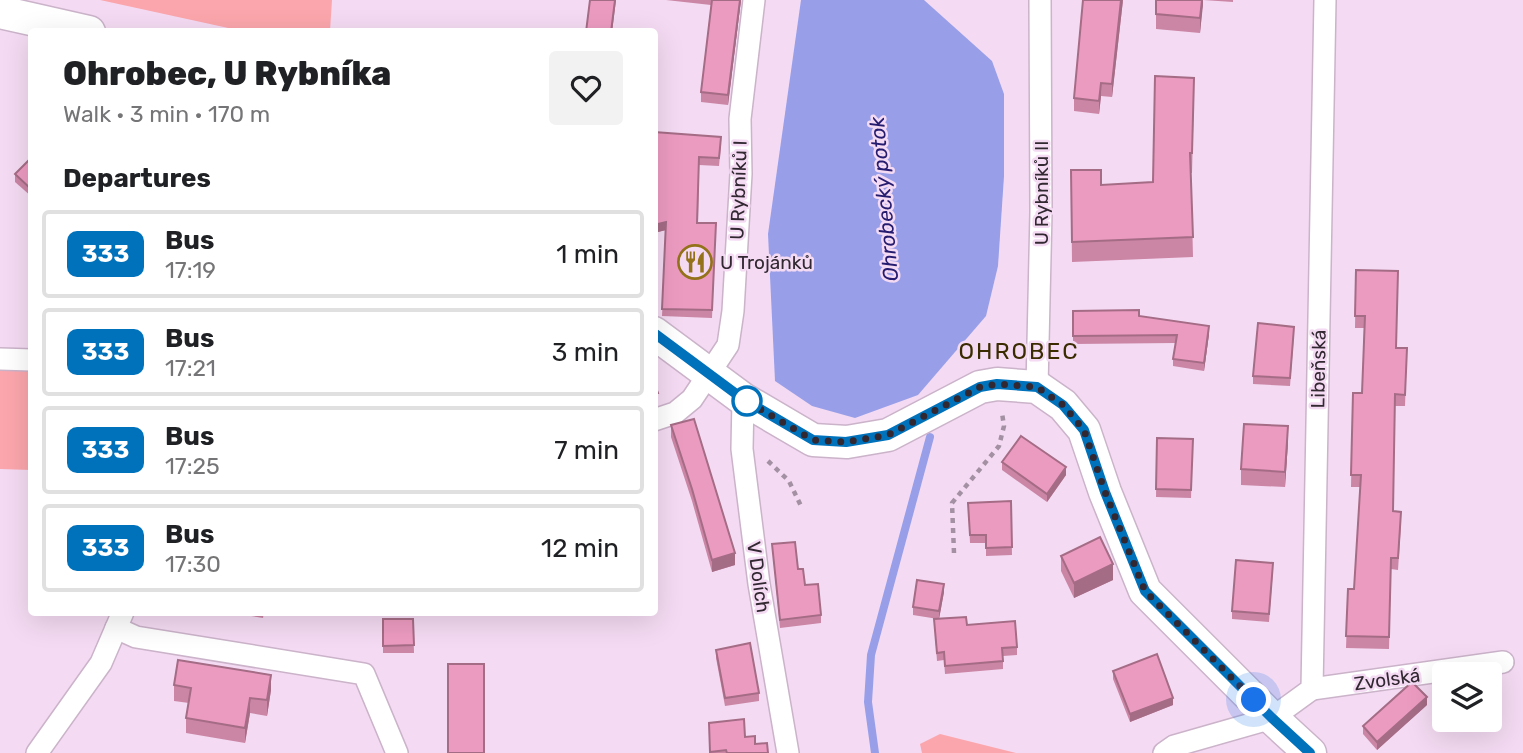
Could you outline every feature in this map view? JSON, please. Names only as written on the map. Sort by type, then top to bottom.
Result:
[{"type":"street","name":"U Rybníků I","points":[[658,419],[675,413],[692,399],[728,345],[733,311],[741,174],[740,119],[754,0]]},
{"type":"street","name":"U Rybníků II","points":[[1037,387],[1041,212],[1040,0]]},
{"type":"street","name":"Libeňská","points":[[1312,689],[1325,0]]},
{"type":"street","points":[[17,22],[60,28]]},
{"type":"street","points":[[658,336],[743,399],[813,440],[846,442],[888,435],[980,387],[997,384],[1037,387],[1063,405],[1084,430],[1105,492],[1145,591],[1310,753]]},
{"type":"street","points":[[0,359],[28,360]]},
{"type":"street","name":"V Dolích","points":[[743,399],[742,449],[759,584],[788,753]]},
{"type":"street","points":[[37,753],[100,663],[119,620],[136,637],[364,674],[397,753]]},
{"type":"street","name":"Zvolská","points":[[1312,689],[1503,662]]},
{"type":"street","points":[[1164,753],[1174,746],[1272,718],[1312,689]]},
{"type":"path","points":[[954,553],[952,503],[999,446],[1004,426],[997,384]]},
{"type":"path","points":[[742,449],[764,458],[789,481],[802,508]]},
{"type":"shaded area","points":[[100,0],[332,0],[330,28],[228,28]]},
{"type":"shaded area","points":[[0,369],[28,369],[28,470],[0,469]]},
{"type":"shaded area","points":[[940,734],[1016,753],[922,753],[920,744]]},
{"type":"water","points":[[801,0],[924,0],[992,61],[1004,94],[1004,176],[998,266],[986,316],[918,395],[855,418],[812,406],[775,381],[768,234]]},
{"type":"building","points":[[590,0],[615,0],[612,28],[586,28]]},
{"type":"building","points":[[712,0],[740,0],[728,95],[701,92]]},
{"type":"building","points":[[1083,0],[1121,0],[1112,84],[1101,83],[1099,101],[1074,98]]},
{"type":"building","points":[[1156,0],[1202,0],[1200,18],[1156,14]]},
{"type":"building","points":[[1155,76],[1194,78],[1190,153],[1193,237],[1072,242],[1071,170],[1101,170],[1101,185],[1153,182]]},
{"type":"building","points":[[658,132],[721,137],[719,158],[699,157],[697,223],[716,223],[712,310],[662,309],[666,222],[658,224]]},
{"type":"building","points":[[28,161],[28,186],[15,174]]},
{"type":"building","points":[[1356,270],[1398,271],[1396,348],[1407,348],[1405,395],[1395,394],[1393,511],[1401,512],[1398,558],[1391,558],[1389,637],[1346,636],[1348,589],[1354,589],[1361,475],[1351,475],[1353,393],[1362,393],[1365,316],[1355,316]]},
{"type":"building","points":[[1139,310],[1139,316],[1209,326],[1204,363],[1173,359],[1177,335],[1073,336],[1073,311]]},
{"type":"building","points":[[1258,323],[1294,327],[1290,378],[1253,376]]},
{"type":"building","points":[[694,419],[735,553],[712,560],[671,425]]},
{"type":"building","points":[[1244,424],[1288,426],[1285,472],[1241,469]]},
{"type":"building","points":[[1021,436],[1066,467],[1047,494],[1002,462]]},
{"type":"building","points":[[1157,438],[1193,439],[1191,490],[1156,489]]},
{"type":"building","points":[[1011,501],[1012,547],[986,548],[986,535],[970,535],[968,503]]},
{"type":"building","points":[[1100,537],[1113,564],[1074,583],[1061,556]]},
{"type":"building","points":[[795,542],[798,569],[803,569],[805,585],[818,584],[821,615],[780,620],[772,544]]},
{"type":"building","points":[[1236,560],[1273,563],[1269,614],[1232,611]]},
{"type":"building","points":[[917,580],[944,584],[939,611],[913,607]]},
{"type":"building","points":[[966,617],[967,625],[1015,621],[1017,647],[1002,648],[1003,661],[945,666],[944,652],[937,653],[934,619]]},
{"type":"building","points":[[383,619],[413,619],[414,645],[383,646]]},
{"type":"building","points":[[750,643],[759,693],[725,698],[716,650]]},
{"type":"building","points":[[1157,654],[1173,698],[1130,714],[1113,671]]},
{"type":"building","points":[[178,660],[271,675],[267,700],[250,698],[245,728],[186,718],[191,688],[174,685]]},
{"type":"building","points":[[448,664],[484,664],[484,753],[448,753]]},
{"type":"building","points":[[1412,682],[1427,697],[1377,742],[1363,726]]},
{"type":"building","points":[[744,719],[745,737],[755,736],[755,744],[767,743],[768,753],[727,753],[726,750],[710,752],[709,723]]},
{"type":"waterway","name":"Ohrobecký potok","points":[[875,753],[868,702],[871,655],[930,437]]},
{"type":"bus line","name":"333","points":[[658,336],[743,399],[813,440],[846,442],[888,435],[980,387],[997,384],[1037,387],[1063,405],[1084,430],[1105,492],[1145,591],[1310,753]]},
{"type":"place","name":"U Trojánků","points":[[695,262]]},
{"type":"district","name":"OHROBEC","points":[[1019,351]]},
{"type":"route","points":[[747,401],[743,399],[813,440],[846,442],[888,435],[980,387],[997,384],[1037,387],[1063,405],[1084,430],[1105,492],[1145,591],[1254,700]]}]
